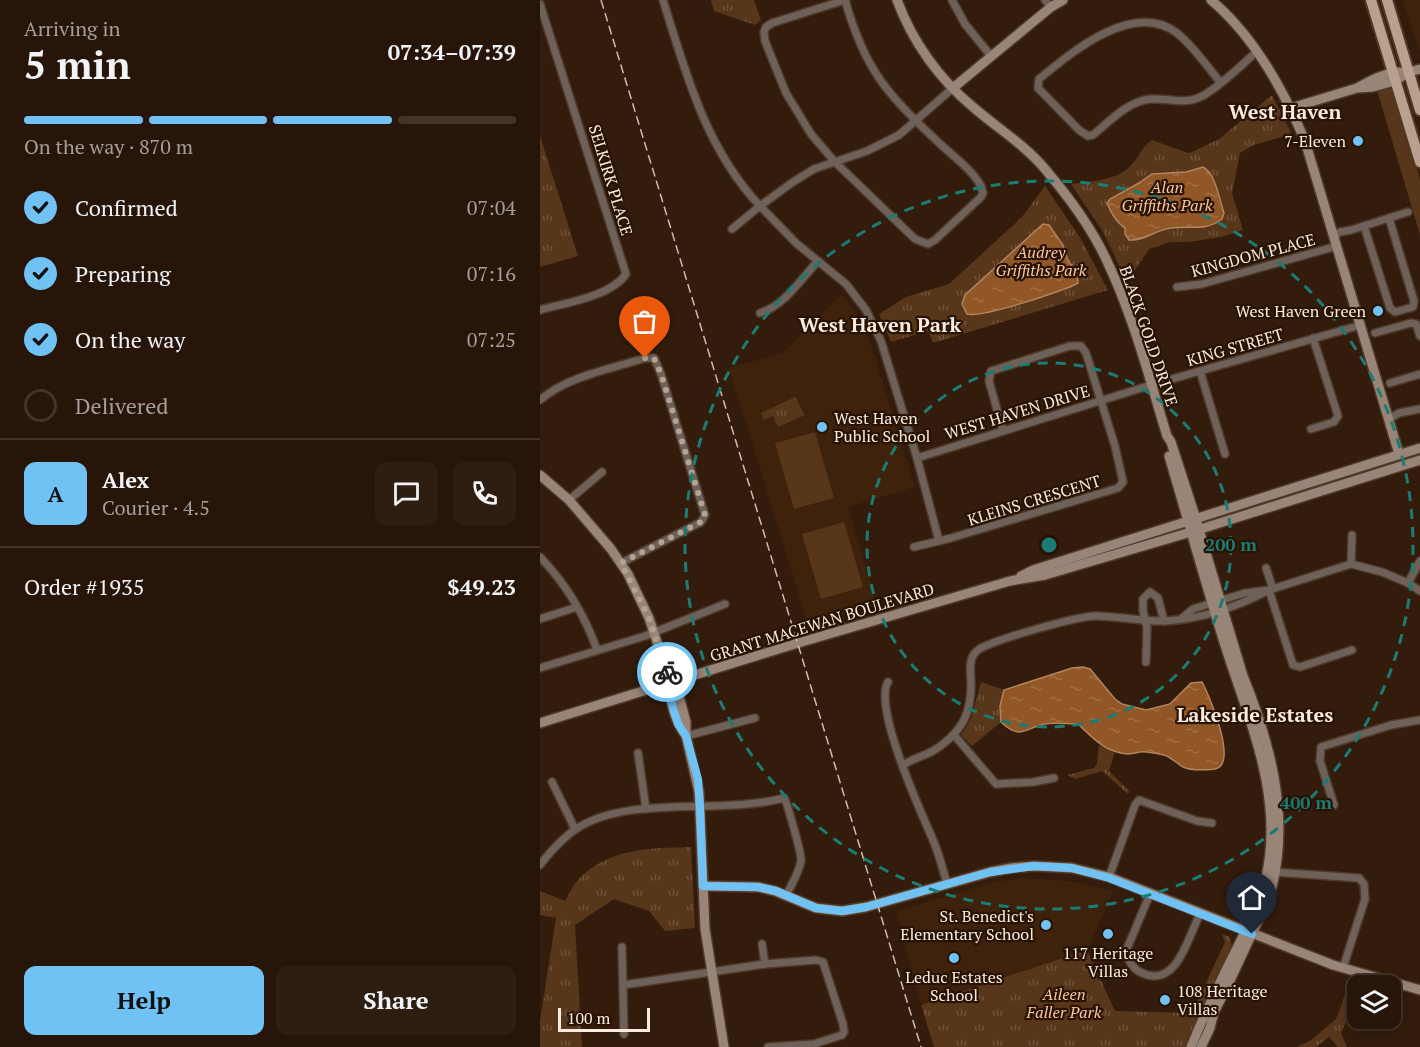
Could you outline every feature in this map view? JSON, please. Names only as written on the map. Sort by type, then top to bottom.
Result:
[{"type":"main road","name":"BLACK GOLD DRIVE","points":[[897,0],[918,44],[953,88],[1036,159],[1076,210],[1106,258],[1119,287],[1167,436],[1167,448],[1192,520],[1265,771],[1272,826],[1268,898],[1249,933],[1201,1047]]},
{"type":"main road","points":[[953,88],[1048,4],[1063,0]]},
{"type":"main road","points":[[1211,0],[1240,30],[1256,52],[1291,108],[1305,141],[1399,454]]},
{"type":"main road","points":[[1371,0],[1420,162]]},
{"type":"main road","points":[[1387,0],[1420,110]]},
{"type":"main road","points":[[1291,108],[1357,88],[1373,87],[1394,76],[1420,69]]},
{"type":"main road","name":"GRANT MACEWAN BOULEVARD","points":[[1010,581],[1033,570],[1420,448]]},
{"type":"main road","name":"GRANT MACEWAN BOULEVARD","points":[[540,723],[798,643],[1010,581],[1045,575],[1195,531],[1420,460]]},
{"type":"main road","points":[[540,475],[569,500],[621,563],[643,604],[671,684],[670,698],[678,724],[686,736],[698,779],[705,929],[724,1047]]},
{"type":"main road","points":[[703,886],[758,887],[816,908],[842,911],[866,907],[990,872],[1034,866],[1072,868],[1109,878],[1343,968],[1420,990]]},
{"type":"main road","points":[[1222,922],[1234,935],[1235,952]]},
{"type":"main road","name":"BLACK GOLD DRIVE","points":[[1191,1047],[1211,999],[1235,952],[1249,933]]},
{"type":"street","points":[[663,0],[688,80],[707,127],[730,170],[760,206],[796,243],[853,291],[872,320],[917,458],[939,542]]},
{"type":"street","points":[[845,0],[859,45],[872,68],[901,107],[976,178],[983,190],[977,201],[931,243],[917,242],[834,161],[811,134],[786,93],[770,54],[764,32],[766,27],[772,23],[845,0]]},
{"type":"street","points":[[952,0],[965,24],[991,56]]},
{"type":"street","name":"SELKIRK PLACE","points":[[540,4],[626,274],[620,283],[605,291],[540,310]]},
{"type":"street","points":[[1220,82],[1176,32],[1162,25],[1148,22],[1124,26],[1097,36],[1071,53],[1039,79],[1037,84],[1038,88],[1078,130],[1088,136],[1093,135],[1135,103],[1153,99],[1196,99],[1220,82],[1256,52]]},
{"type":"street","points":[[732,229],[804,174],[834,161],[878,147],[898,135],[953,88]]},
{"type":"street","points":[[1335,241],[1351,230],[1408,212]]},
{"type":"street","points":[[1364,226],[1390,308],[1395,312],[1413,307],[1414,301],[1389,218]]},
{"type":"street","name":"KINGDOM PLACE","points":[[1177,287],[1202,284],[1335,241]]},
{"type":"street","points":[[760,314],[778,303],[818,261]]},
{"type":"street","points":[[1375,333],[1411,323],[1416,324],[1420,336]]},
{"type":"street","name":"KING STREET","points":[[1151,385],[1360,326]]},
{"type":"street","points":[[1311,429],[1334,422],[1338,416],[1313,338]]},
{"type":"street","points":[[1004,431],[988,381],[991,371],[1070,346],[1077,345],[1084,348],[1101,402]]},
{"type":"street","points":[[540,400],[556,388],[578,379],[645,358],[654,358],[705,515],[701,522],[621,563]]},
{"type":"street","points":[[1200,371],[1225,454]]},
{"type":"street","points":[[1390,383],[1420,374]]},
{"type":"street","name":"WEST HAVEN DRIVE","points":[[917,458],[1151,385]]},
{"type":"street","name":"KLEINS CRESCENT","points":[[914,547],[939,542],[1118,488],[1123,482],[1101,402]]},
{"type":"street","points":[[1389,419],[1396,419],[1420,409]]},
{"type":"street","points":[[569,500],[602,472]]},
{"type":"street","points":[[1351,564],[1353,535]]},
{"type":"street","points":[[540,557],[577,607],[597,650]]},
{"type":"street","points":[[1408,583],[1420,561]]},
{"type":"street","points":[[903,765],[932,751],[954,735],[964,720],[969,704],[971,660],[978,650],[1010,638],[1094,616],[1146,621],[1182,618],[1193,609],[1217,607],[1245,593],[1271,590],[1351,564],[1382,572],[1420,591]]},
{"type":"street","points":[[1266,568],[1293,665],[1300,667],[1352,650]]},
{"type":"street","points":[[1146,662],[1146,621],[1143,599],[1150,592],[1158,598],[1164,621]]},
{"type":"street","points":[[540,668],[654,632],[725,604]]},
{"type":"street","points":[[540,619],[577,607]]},
{"type":"street","points":[[888,682],[884,696],[885,704],[913,798],[934,842],[947,884]]},
{"type":"street","points":[[686,736],[755,718]]},
{"type":"street","points":[[1334,805],[1320,761],[1321,747],[1391,724],[1420,720]]},
{"type":"street","points":[[954,735],[996,784],[1033,782],[1054,778]]},
{"type":"street","points":[[638,753],[646,809]]},
{"type":"street","points":[[552,782],[575,829]]},
{"type":"street","points":[[540,865],[575,829],[606,816],[646,809],[757,805],[783,798],[786,800],[801,857],[786,896]]},
{"type":"street","points":[[1109,878],[1135,805],[1139,800],[1197,821],[1212,823]]},
{"type":"street","points":[[1271,872],[1359,878],[1364,884],[1365,899],[1343,968]]},
{"type":"street","points":[[1150,894],[1126,951],[1131,963],[1141,973],[1159,976],[1174,968],[1200,914]]},
{"type":"street","points":[[762,944],[765,964]]},
{"type":"street","points":[[622,947],[624,1034]]},
{"type":"street","points":[[622,985],[765,964],[816,960],[823,962],[844,1028],[842,1035],[821,1042],[768,1047]]},
{"type":"shaded area","points":[[1403,0],[1420,0],[1420,50],[1419,50]]},
{"type":"shaded area","name":"West Haven Public School","points":[[841,294],[857,314],[871,344],[915,487],[848,507],[877,605],[808,625],[729,368],[783,353]]},
{"type":"shaded area","points":[[1023,878],[1069,881],[1114,891],[1087,950],[921,1005],[896,911],[994,882]]},
{"type":"green space","points":[[711,0],[754,0],[761,20],[755,25],[714,11]]},
{"type":"green space","points":[[1393,88],[1420,180],[1420,235],[1377,90]]},
{"type":"green space","name":"Alan Griffiths Park","points":[[1272,95],[1292,134],[1254,145],[1240,153],[1232,193],[1243,230],[1221,237],[1170,242],[1149,249],[1127,282],[1103,232],[1071,184],[1096,181],[1121,173],[1134,162],[1152,140],[1188,153],[1192,152],[1219,139]]},
{"type":"green space","points":[[540,136],[578,256],[540,267]]},
{"type":"green space","name":"Audrey Griffiths Park","points":[[1045,186],[1081,239],[1108,290],[933,343],[928,331],[891,342],[879,314],[906,297],[949,284],[1022,217]]},
{"type":"green space","points":[[795,397],[805,415],[778,427],[773,416],[764,420],[761,413]]},
{"type":"green space","points":[[815,432],[834,498],[794,509],[775,443]]},
{"type":"green space","points":[[844,522],[863,587],[821,599],[802,534]]},
{"type":"green space","points":[[981,682],[1004,690],[1000,706],[1001,722],[972,746],[961,735],[971,719]]},
{"type":"green space","points":[[1099,745],[1115,751],[1109,771],[1129,791],[1128,794],[1102,771],[1075,779],[1067,775],[1094,768],[1097,764]]},
{"type":"green space","points":[[691,847],[695,928],[665,931],[649,911],[614,899],[575,925],[582,1047],[540,1047],[540,1021],[556,918],[540,915],[540,891],[565,901],[577,881],[589,870],[615,856],[645,849]]},
{"type":"green space","name":"Aileen Faller Park","points":[[1222,934],[1230,937],[1232,947],[1187,1047],[934,1047],[921,1005],[1087,950],[1115,1011],[1192,1013],[1225,942]]},
{"type":"green space","points":[[1347,990],[1347,1020],[1341,1033],[1347,1047],[1338,1047],[1329,1037],[1316,1047],[1296,1047],[1310,1041],[1336,1019]]},
{"type":"water","points":[[1203,167],[1211,175],[1216,187],[1224,213],[1222,219],[1208,226],[1166,229],[1139,239],[1129,240],[1125,234],[1125,228],[1112,214],[1107,203],[1110,199],[1152,174],[1186,172]]},
{"type":"water","points":[[1043,224],[1049,225],[1063,245],[1068,261],[1077,272],[1078,283],[1002,309],[967,314],[962,304],[965,295]]},
{"type":"water","points":[[1072,668],[1090,669],[1122,704],[1146,710],[1170,704],[1191,683],[1202,682],[1220,729],[1224,756],[1222,765],[1215,769],[1195,770],[1183,767],[1164,755],[1150,752],[1119,753],[1100,744],[1078,724],[1048,723],[1018,732],[1001,722],[1000,706],[1004,690]]},
{"type":"railway","points":[[601,0],[921,1047]]},
{"type":"way so far","points":[[645,358],[654,358],[661,374],[705,515],[701,522],[621,563],[649,618],[667,672]]},
{"type":"place","name":"7-Eleven","points":[[1358,141]]},
{"type":"place","name":"West Haven Green","points":[[1378,311]]},
{"type":"place","name":"West Haven Public School","points":[[822,427]]},
{"type":"place","name":"St. Benedict's Elementary School","points":[[1046,925]]},
{"type":"place","name":"117 Heritage Villas","points":[[1108,934]]},
{"type":"place","name":"Leduc Estates School","points":[[954,958]]},
{"type":"place","name":"108 Heritage Villas","points":[[1165,1000]]},
{"type":"district","name":"West Haven","points":[[1285,111]]},
{"type":"district","name":"West Haven Park","points":[[880,324]]},
{"type":"district","name":"Lakeside Estates","points":[[1255,714]]},
{"type":"route","points":[[667,672],[671,684],[670,698],[678,724],[686,736],[698,779],[703,886],[758,887],[776,891],[808,906],[842,911],[859,909],[1011,868],[1034,866],[1072,868],[1109,878],[1252,934]]}]
